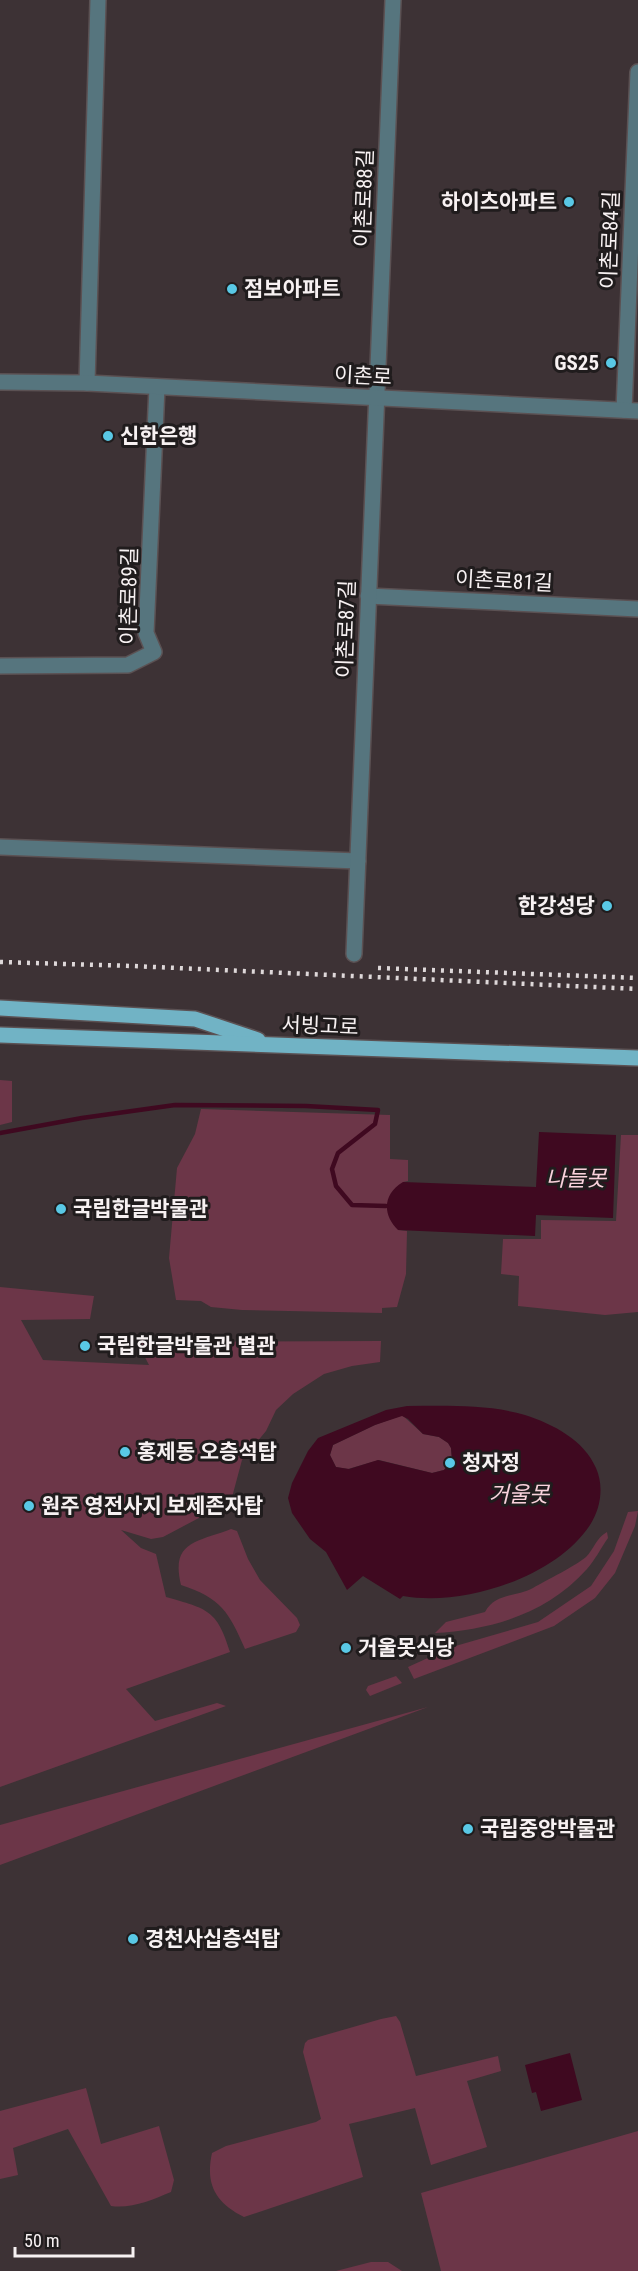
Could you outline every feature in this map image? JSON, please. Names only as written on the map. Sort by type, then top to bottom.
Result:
[{"type":"main road","points":[[0,1008],[195,1019],[275,1045]]},
{"type":"main road","name":"서빙고로","points":[[0,1035],[638,1058]]},
{"type":"street","points":[[87,383],[98,0]]},
{"type":"street","name":"이촌로88길","points":[[376,398],[393,0]]},
{"type":"street","name":"이촌로84길","points":[[631,411],[638,72]]},
{"type":"street","name":"이촌로","points":[[0,382],[87,383],[631,411]]},
{"type":"street","name":"이촌로89길","points":[[0,666],[128,665],[154,652],[146,633],[158,387]]},
{"type":"street","name":"이촌로87길","points":[[354,954],[376,398]]},
{"type":"street","name":"이촌로81길","points":[[368,596],[638,609]]},
{"type":"street","points":[[0,848],[358,861]]},
{"type":"shaded area","points":[[0,1080],[12,1081],[12,1122],[0,1125]]},
{"type":"shaded area","points":[[201,1109],[390,1115],[390,1159],[408,1160],[408,1181],[403,1182],[398,1230],[407,1231],[406,1274],[397,1307],[382,1308],[382,1313],[242,1310],[211,1307],[201,1301],[176,1300],[169,1258],[177,1168],[195,1134]]},
{"type":"shaded area","points":[[621,1135],[638,1135],[638,1312],[605,1315],[518,1306],[519,1276],[501,1274],[503,1239],[541,1239],[541,1220],[616,1221]]},
{"type":"shaded area","points":[[0,1287],[94,1296],[90,1319],[21,1320],[43,1360],[149,1365],[137,1342],[381,1341],[380,1362],[352,1366],[324,1374],[293,1394],[276,1410],[266,1431],[242,1460],[231,1501],[163,1537],[151,1539],[121,1530],[141,1548],[156,1554],[166,1597],[201,1608],[215,1619],[230,1652],[126,1689],[155,1721],[217,1703],[226,1706],[0,1787]]},
{"type":"shaded area","points":[[402,1415],[423,1434],[439,1437],[448,1443],[451,1448],[452,1461],[444,1470],[432,1473],[379,1460],[348,1469],[336,1467],[330,1455],[333,1445]]},
{"type":"shaded area","points":[[638,1511],[635,1526],[615,1573],[595,1598],[554,1626],[414,1679],[408,1667],[452,1647],[538,1622],[591,1586],[614,1551],[628,1512]]},
{"type":"shaded area","points":[[231,1529],[237,1531],[248,1559],[260,1580],[297,1618],[300,1625],[296,1632],[245,1649],[234,1625],[215,1601],[181,1585],[179,1570],[180,1559],[184,1551],[198,1541]]},
{"type":"shaded area","points":[[607,1532],[608,1538],[587,1569],[572,1584],[537,1608],[498,1623],[435,1633],[446,1622],[485,1612],[500,1598],[533,1588],[568,1568],[586,1557],[600,1537]]},
{"type":"shaded area","points":[[396,1676],[402,1683],[370,1696],[366,1690],[368,1686]]},
{"type":"shaded area","points":[[428,1707],[0,1865],[0,1825]]},
{"type":"shaded area","points":[[396,2016],[400,2022],[416,2076],[498,2056],[501,2071],[467,2081],[487,2147],[431,2165],[415,2108],[349,2124],[363,2177],[244,2217],[226,2206],[212,2184],[210,2164],[212,2153],[226,2146],[321,2119],[303,2052],[305,2043],[308,2040]]},
{"type":"shaded area","points":[[86,2088],[101,2144],[159,2126],[174,2180],[171,2192],[134,2205],[111,2206],[68,2129],[13,2148],[18,2175],[0,2179],[0,2111]]},
{"type":"shaded area","points":[[638,2131],[638,2271],[441,2271],[421,2193]]},
{"type":"shaded area","points":[[371,2262],[388,2262],[402,2271],[336,2271]]},
{"type":"water","name":"나들못","points":[[539,1132],[616,1135],[613,1218],[536,1215],[535,1236],[398,1230],[393,1224],[387,1211],[388,1198],[403,1182],[536,1187]]},
{"type":"water","name":"거울못","points":[[407,1406],[481,1407],[511,1411],[557,1428],[584,1449],[596,1468],[601,1489],[594,1518],[575,1543],[555,1560],[507,1584],[480,1592],[453,1597],[403,1596],[400,1599],[363,1576],[347,1590],[326,1552],[310,1539],[292,1513],[288,1498],[292,1483],[308,1451],[318,1438],[386,1410]],"holes":[[[402,1416],[423,1434],[439,1437],[448,1443],[452,1460],[444,1470],[432,1473],[378,1460],[349,1469],[336,1467],[330,1455],[333,1445],[375,1425]]]},
{"type":"water","points":[[570,2053],[582,2100],[541,2111],[536,2092],[532,2093],[525,2065]]},
{"type":"waterway","points":[[0,1133],[82,1118],[175,1105],[306,1106],[378,1110],[375,1124],[338,1153],[332,1169],[336,1186],[352,1205],[386,1206]]},
{"type":"railway","points":[[0,962],[638,989]]},
{"type":"railway","points":[[378,968],[638,978]]},
{"type":"place","name":"하이츠아파트","points":[[569,202]]},
{"type":"place","name":"점보아파트","points":[[232,289]]},
{"type":"place","name":"GS25","points":[[611,363]]},
{"type":"place","name":"신한은행","points":[[108,436]]},
{"type":"place","name":"한강성당","points":[[607,906]]},
{"type":"place","name":"국립한글박물관","points":[[61,1209]]},
{"type":"place","name":"국립한글박물관 별관","points":[[85,1346]]},
{"type":"place","name":"홍제동 오층석탑","points":[[125,1452]]},
{"type":"place","name":"청자정","points":[[450,1463]]},
{"type":"place","name":"원주 영전사지 보제존자탑","points":[[29,1506]]},
{"type":"place","name":"거울못식당","points":[[346,1648]]},
{"type":"place","name":"국립중앙박물관","points":[[468,1829]]},
{"type":"place","name":"경천사십층석탑","points":[[133,1939]]}]
